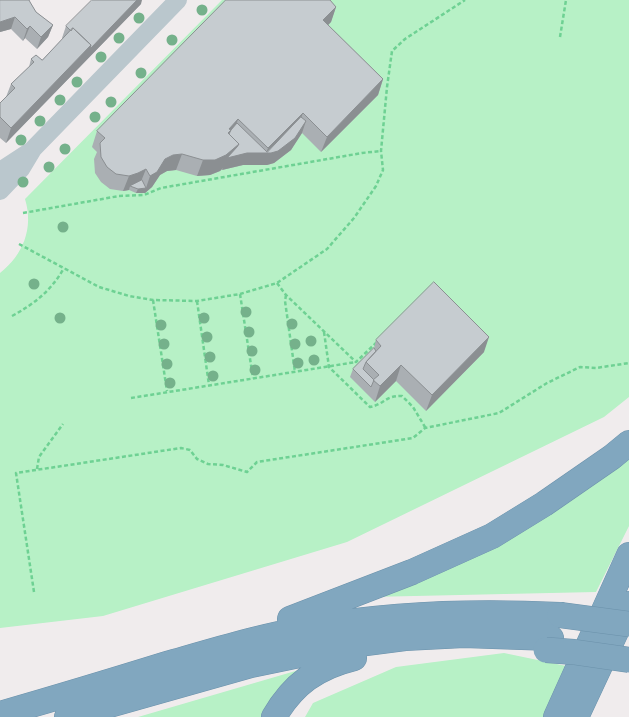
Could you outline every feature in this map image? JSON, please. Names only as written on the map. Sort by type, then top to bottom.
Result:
[{"type":"highway","points":[[214,651],[237,638],[387,582],[492,536],[551,499],[629,443]]},
{"type":"highway","points":[[556,717],[629,555]]},
{"type":"highway","points":[[576,717],[629,604]]},
{"type":"highway","points":[[0,714],[214,651],[312,627],[364,619],[423,614],[496,612],[560,615],[629,624]]},
{"type":"highway","points":[[67,717],[250,665],[343,646],[405,638],[464,635],[548,644],[574,652],[629,660]]},
{"type":"highway","points":[[274,717],[279,707],[298,685],[318,670],[338,662],[375,652],[594,642],[629,648]]},
{"type":"street","points":[[0,192],[21,169],[33,149],[178,0]]},
{"type":"street","points":[[0,171],[12,161],[33,149]]},
{"type":"path","points":[[19,244],[99,287],[129,296],[153,300],[197,301],[240,294],[277,283],[327,249],[354,218],[373,192],[383,170],[381,151],[386,87],[392,52],[405,39],[465,0]]},
{"type":"path","points":[[560,37],[566,0]]},
{"type":"path","points":[[23,214],[119,196],[144,195],[161,188],[381,151]]},
{"type":"path","points":[[12,316],[40,298],[64,268]]},
{"type":"path","points":[[277,283],[286,295],[356,362]]},
{"type":"path","points":[[240,294],[253,378]]},
{"type":"path","points":[[286,295],[285,301],[295,372]]},
{"type":"path","points":[[153,300],[167,392]]},
{"type":"path","points":[[197,301],[210,385]]},
{"type":"path","points":[[324,331],[329,367],[370,407],[378,405],[393,395],[402,396],[413,407],[425,428]]},
{"type":"path","points":[[131,398],[356,362],[381,338]]},
{"type":"path","points":[[34,592],[16,473],[181,448],[190,450],[197,459],[208,464],[223,465],[247,472],[257,462],[413,438],[425,428],[499,413],[547,383],[580,367],[596,368],[629,363]]},
{"type":"path","points":[[37,470],[39,457],[63,424]]},
{"type":"green space","points":[[222,0],[629,0],[629,397],[604,417],[347,542],[103,616],[0,628],[0,273],[15,258],[24,240],[28,220],[25,199]]},
{"type":"green space","points":[[629,451],[629,526],[596,592],[369,597]]},
{"type":"green space","points":[[504,653],[576,668],[550,717],[305,717],[313,703],[396,667]]},
{"type":"green space","points":[[316,665],[264,717],[138,717]]},
{"type":"building","points":[[0,0],[29,0],[36,12],[53,25],[41,37],[30,26],[27,29],[15,17],[0,22]]},
{"type":"building","points":[[92,0],[137,0],[90,49],[91,45],[73,28],[71,31],[66,26]]},
{"type":"building","points":[[226,0],[330,0],[336,7],[323,20],[383,79],[327,137],[303,113],[268,148],[238,119],[229,129],[231,130],[228,133],[239,144],[226,155],[215,160],[203,160],[182,154],[173,155],[165,159],[157,172],[150,176],[146,169],[129,176],[116,174],[107,167],[101,157],[100,143],[105,138],[97,131]]},
{"type":"building","points":[[73,28],[91,45],[11,128],[0,117],[0,103],[15,88],[11,84],[34,62],[31,59],[36,55],[42,60]]},
{"type":"building","points":[[301,117],[306,121],[295,138],[278,151],[271,153],[247,153],[227,158],[239,144],[229,134],[237,123],[267,152]]},
{"type":"building","points":[[142,180],[146,188],[138,189],[130,186]]},
{"type":"building","points":[[434,282],[489,337],[432,395],[401,365],[380,386],[373,380],[379,375],[366,362],[381,346],[376,340]]},
{"type":"building","points":[[374,348],[376,351],[366,362],[363,369],[374,380],[371,387],[353,369]]}]
